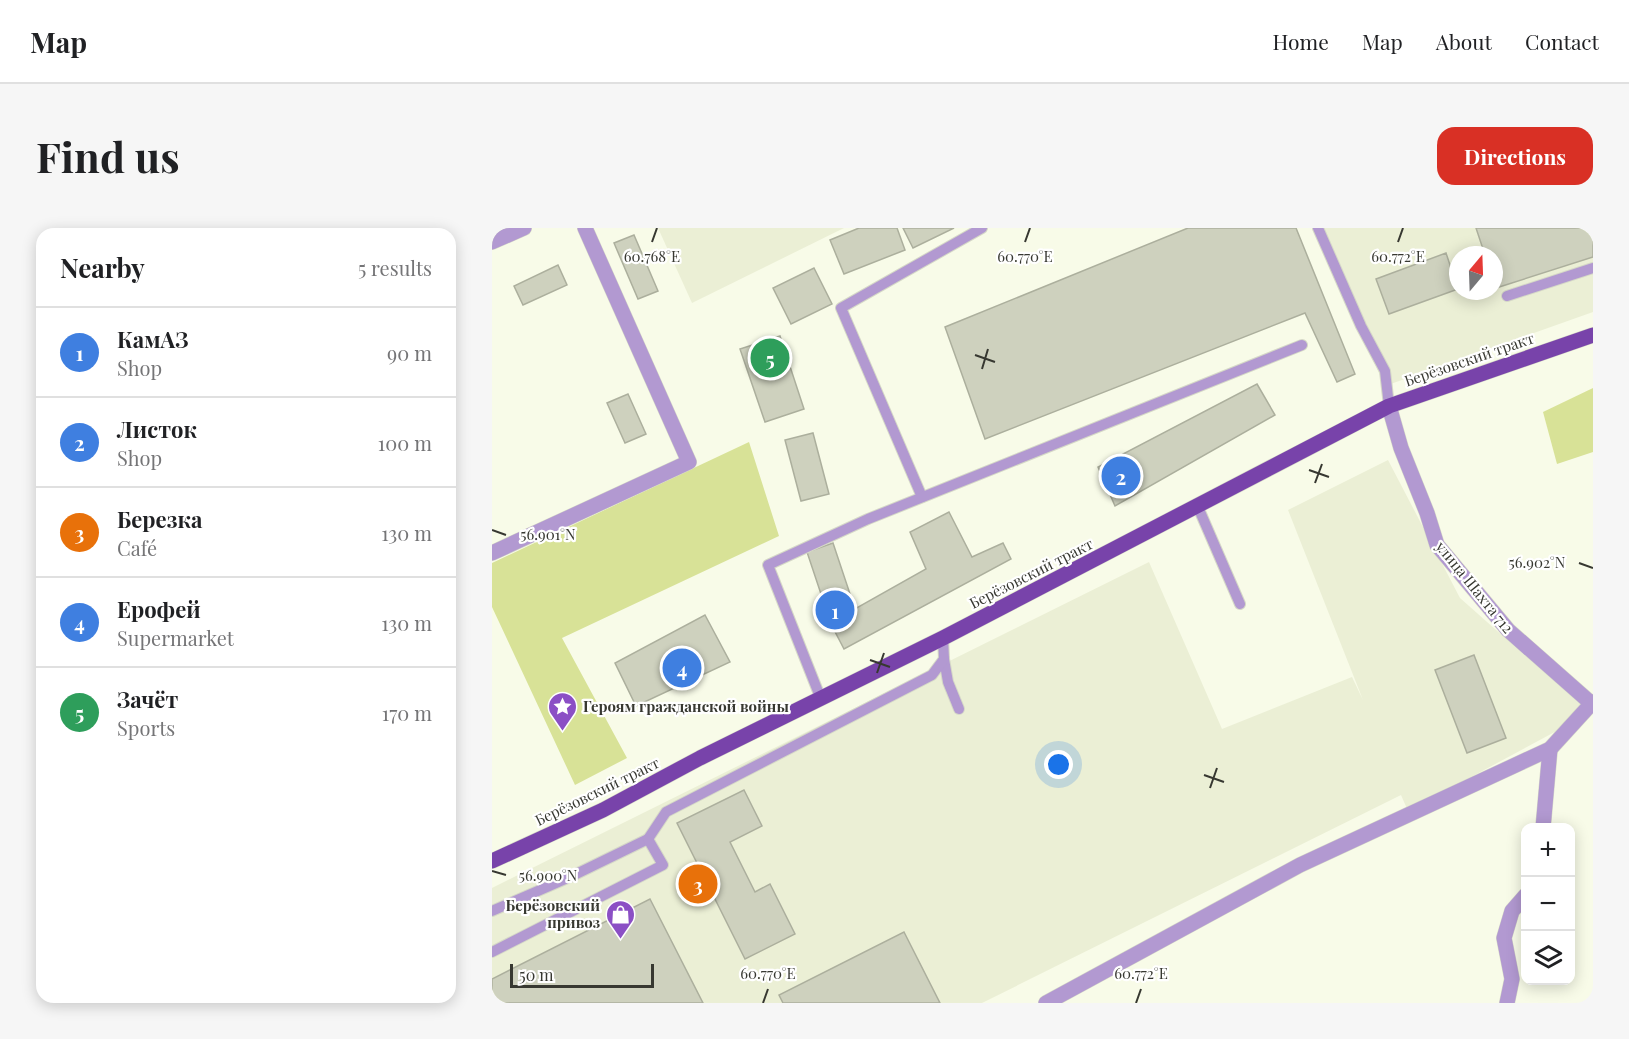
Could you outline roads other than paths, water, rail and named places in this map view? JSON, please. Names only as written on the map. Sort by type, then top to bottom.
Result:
[{"type":"main road","name":"Берёзовский тракт","points":[[492,861],[603,810],[700,758],[943,638],[1389,406],[1593,335]]},
{"type":"street","points":[[492,242],[524,228]]},
{"type":"street","points":[[492,553],[689,462],[585,228]]},
{"type":"street","name":"улица Шахта 712","points":[[1389,406],[1401,448],[1437,545],[1508,630],[1592,703]]},
{"type":"street","points":[[1046,1003],[1300,865],[1550,749],[1592,703]]},
{"type":"street","points":[[1543,823],[1550,749]]},
{"type":"street","points":[[1507,1003],[1512,979],[1503,938],[1512,911],[1521,901]]},
{"type":"lane","points":[[922,497],[841,308],[982,228]]},
{"type":"lane","points":[[1318,228],[1361,326],[1384,371],[1389,406]]},
{"type":"lane","points":[[1507,296],[1593,268]]},
{"type":"lane","points":[[821,699],[768,565],[868,519],[1302,345]]},
{"type":"lane","points":[[1198,507],[1240,604]]},
{"type":"lane","points":[[943,638],[948,682],[959,709]]},
{"type":"lane","points":[[492,911],[570,877],[648,839],[666,812],[932,675],[944,659]]},
{"type":"lane","points":[[492,952],[663,865],[648,839]]},
{"type":"place","name":"Зачёт","points":[[770,358]]},
{"type":"place","name":"Листок","points":[[1121,476]]},
{"type":"place","name":"КамАЗ","points":[[835,610]]},
{"type":"place","name":"Ерофей","points":[[682,668]]},
{"type":"place","name":"Героям гражданской войны","points":[[562,732]]},
{"type":"place","name":"Березка","points":[[698,884]]},
{"type":"place","name":"Берёзовский привоз","points":[[621,940]]}]
